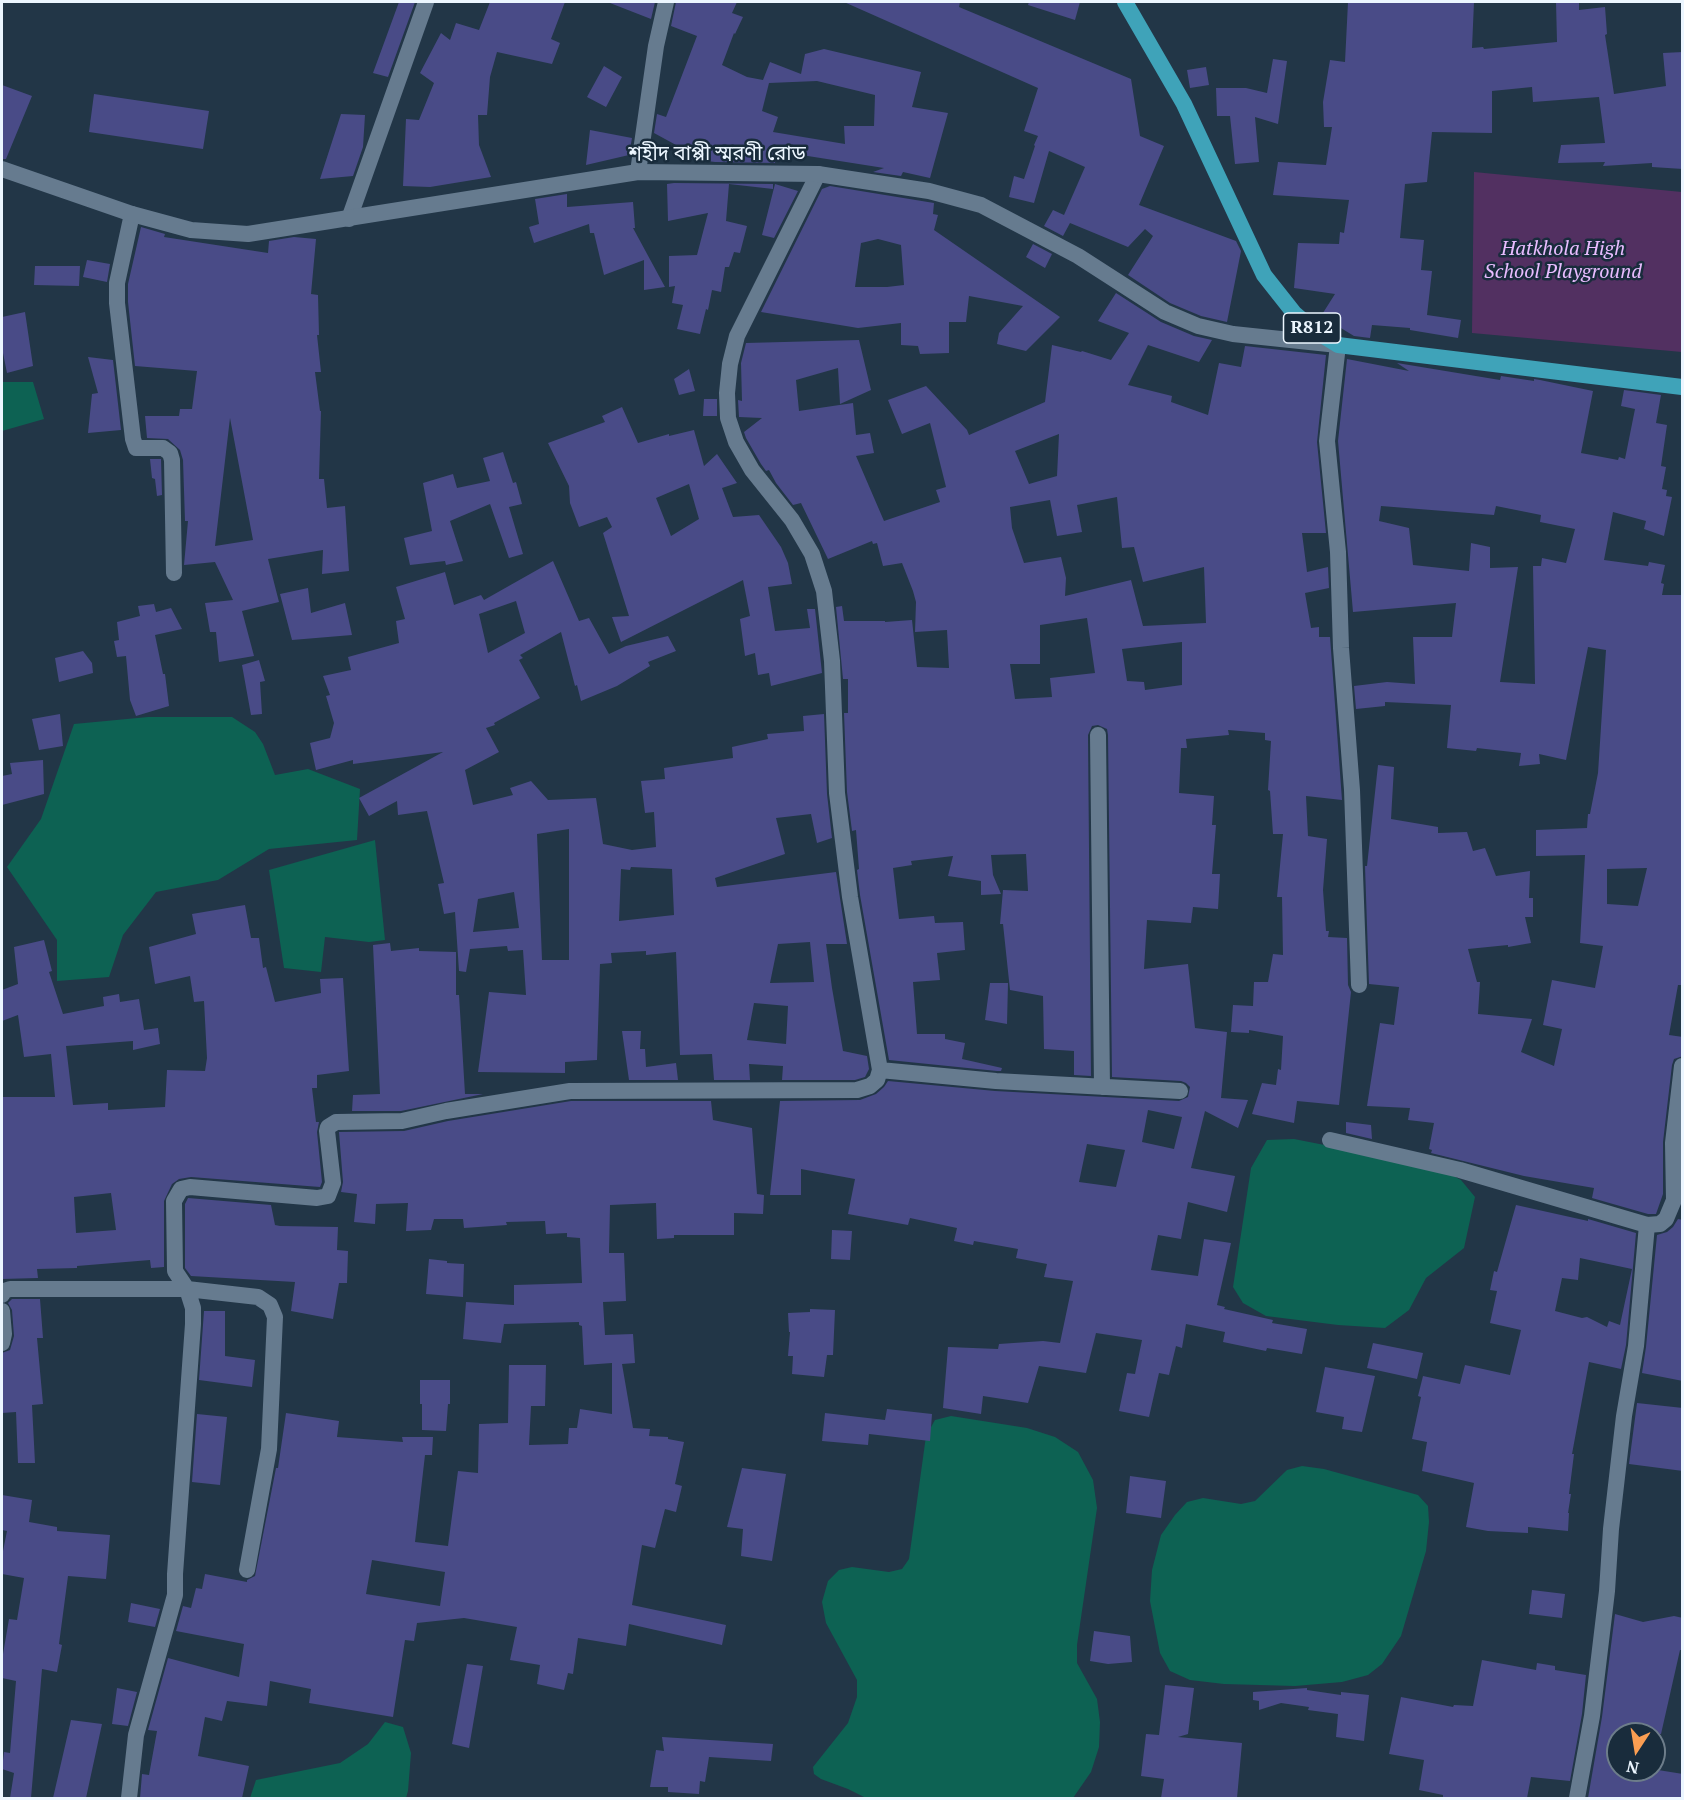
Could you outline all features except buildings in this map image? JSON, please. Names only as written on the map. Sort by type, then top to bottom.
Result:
[{"type":"main road","name":"R812","points":[[1125,2],[1184,104],[1264,275],[1294,313],[1314,330],[1338,345],[1683,387]]},
{"type":"street","points":[[349,219],[426,2]]},
{"type":"street","points":[[638,172],[656,46],[666,2]]},
{"type":"street","name":"শহীদ বাপ্পী স্মরণী রোড","points":[[2,169],[132,214],[191,230],[248,234],[638,172],[818,174],[929,191],[981,205],[1078,256],[1165,312],[1198,326],[1233,334],[1338,345]]},
{"type":"street","points":[[129,1798],[136,1735],[175,1595],[193,1324],[193,1308],[187,1289],[175,1271],[174,1201],[181,1189],[190,1187],[317,1198],[328,1196],[333,1184],[327,1131],[328,1127],[336,1122],[402,1121],[446,1111],[570,1091],[857,1090],[870,1086],[877,1080],[880,1070],[850,897],[837,793],[832,662],[824,591],[812,554],[792,520],[752,471],[736,442],[728,418],[727,393],[730,364],[737,336],[818,174]]},
{"type":"street","points":[[132,214],[117,283],[117,303],[133,439],[136,448],[163,448],[170,453],[172,460],[174,573]]},
{"type":"street","points":[[1338,345],[1328,441],[1338,552],[1341,648],[1352,790],[1359,985]]},
{"type":"street","points":[[1098,735],[1102,1087]]},
{"type":"street","points":[[1330,1140],[1460,1170],[1647,1225],[1660,1224],[1678,1200],[1673,1143],[1683,1066]]},
{"type":"street","points":[[880,1070],[996,1081],[1180,1091]]},
{"type":"street","points":[[1577,1798],[1592,1716],[1624,1416],[1636,1346],[1647,1225]]},
{"type":"street","points":[[2,1295],[4,1291],[10,1289],[187,1289],[258,1297],[270,1305],[273,1310],[269,1449],[247,1570]]},
{"type":"street","points":[[2,1311],[4,1334],[2,1343]]},
{"type":"green space","name":"Hatkhola High School Playground","points":[[1474,172],[1682,192],[1682,352],[1472,333]]},
{"type":"shaded area","points":[[2,382],[33,382],[44,419],[2,431]]},
{"type":"shaded area","points":[[148,717],[232,717],[255,732],[263,744],[275,775],[308,769],[360,789],[357,840],[269,849],[218,880],[156,892],[123,935],[109,977],[57,981],[57,940],[7,867],[41,819],[74,724]]},
{"type":"shaded area","points":[[375,840],[385,940],[369,942],[325,937],[321,972],[284,968],[269,870]]},
{"type":"shaded area","points":[[1294,1139],[1436,1167],[1461,1180],[1475,1197],[1464,1248],[1426,1278],[1409,1310],[1385,1328],[1266,1316],[1243,1303],[1233,1287],[1251,1168],[1267,1140]]},
{"type":"shaded area","points":[[951,1416],[1027,1428],[1055,1437],[1078,1452],[1093,1480],[1097,1508],[1077,1645],[1077,1663],[1097,1699],[1100,1722],[1099,1747],[1091,1772],[1073,1798],[866,1798],[814,1774],[813,1767],[848,1723],[857,1697],[857,1680],[826,1623],[822,1602],[828,1581],[839,1570],[852,1567],[889,1572],[902,1569],[909,1559],[926,1436],[935,1420]]},
{"type":"shaded area","points":[[1302,1466],[1324,1469],[1418,1495],[1428,1506],[1426,1551],[1401,1636],[1382,1664],[1368,1675],[1342,1682],[1295,1686],[1224,1684],[1190,1680],[1170,1671],[1160,1653],[1150,1601],[1152,1570],[1161,1535],[1187,1502],[1203,1498],[1241,1504],[1255,1501],[1287,1470]]},
{"type":"shaded area","points":[[385,1722],[403,1727],[411,1753],[406,1798],[250,1798],[256,1780],[340,1763],[368,1744]]}]
